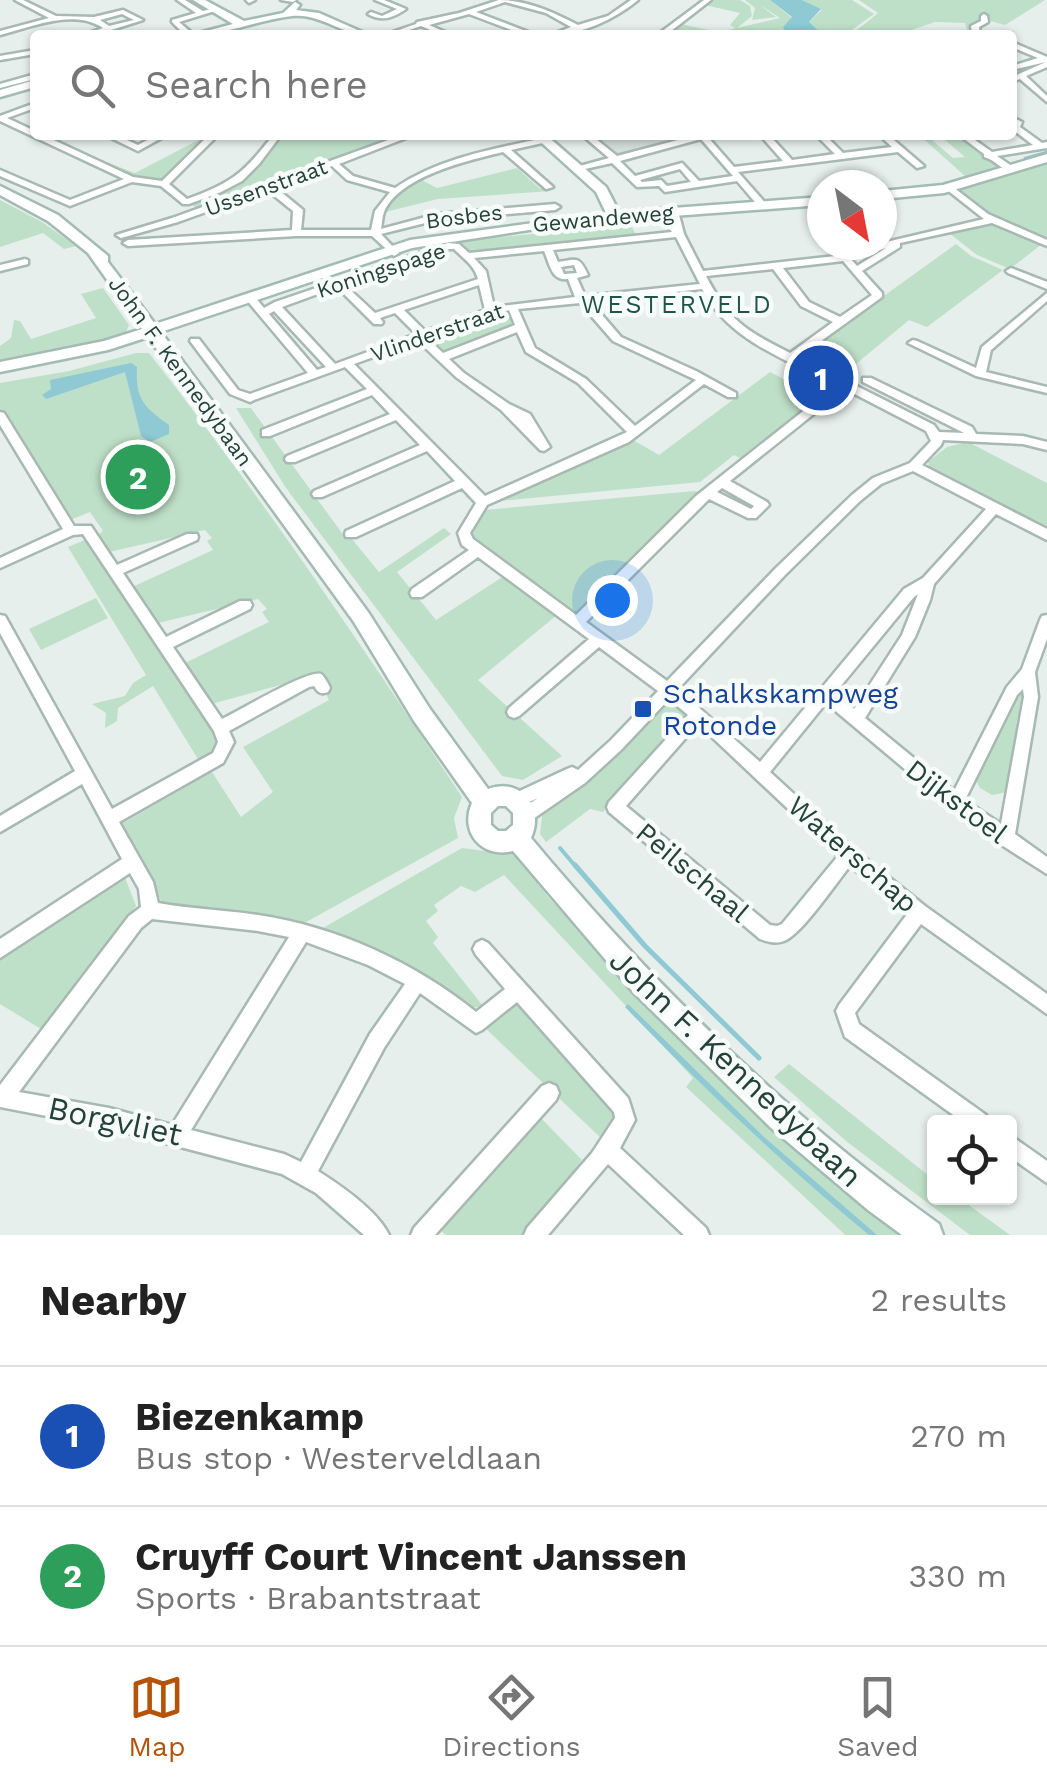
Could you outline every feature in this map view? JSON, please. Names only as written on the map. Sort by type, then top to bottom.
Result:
[{"type":"street","points":[[18,0],[56,18]]},
{"type":"street","points":[[104,30],[140,20],[107,0]]},
{"type":"street","points":[[180,0],[218,12],[238,26]]},
{"type":"street","points":[[371,14],[382,18],[403,10],[378,0]]},
{"type":"street","points":[[401,30],[472,13],[504,0],[548,12],[578,28]]},
{"type":"street","points":[[616,0],[633,2]]},
{"type":"street","points":[[668,30],[708,0]]},
{"type":"street","points":[[571,30],[610,17],[633,2]]},
{"type":"street","points":[[185,30],[174,21],[200,4]]},
{"type":"street","points":[[225,30],[293,7],[352,30]]},
{"type":"street","points":[[0,33],[56,18],[94,19],[123,12]]},
{"type":"street","points":[[472,13],[518,30]]},
{"type":"street","points":[[976,30],[985,22],[984,16]]},
{"type":"street","points":[[94,19],[108,29]]},
{"type":"street","points":[[419,23],[436,30]]},
{"type":"street","points":[[219,30],[238,26]]},
{"type":"street","points":[[1017,46],[1046,61]]},
{"type":"street","points":[[0,58],[30,50]]},
{"type":"street","points":[[1017,67],[1046,61]]},
{"type":"street","points":[[1046,61],[1017,78],[1047,100]]},
{"type":"street","points":[[0,91],[30,83]]},
{"type":"street","points":[[0,118],[30,107]]},
{"type":"street","points":[[0,118],[30,132]]},
{"type":"street","points":[[1017,129],[1045,150]]},
{"type":"street","points":[[48,140],[130,178],[164,184],[186,202],[237,184],[273,140]]},
{"type":"street","points":[[120,140],[138,148],[153,140]]},
{"type":"street","points":[[164,184],[209,140]]},
{"type":"street","name":"Ussenstraat","points":[[125,239],[208,219],[270,187],[396,140]]},
{"type":"street","points":[[392,251],[375,233],[379,212],[396,191],[442,166],[536,140]]},
{"type":"street","points":[[544,140],[597,188],[610,217]]},
{"type":"street","points":[[592,140],[640,184],[661,183],[666,189],[789,162],[898,149]]},
{"type":"street","points":[[579,169],[688,140]]},
{"type":"street","points":[[706,140],[762,206]]},
{"type":"street","points":[[769,140],[789,162]]},
{"type":"street","points":[[825,140],[840,155]]},
{"type":"street","points":[[888,140],[920,166]]},
{"type":"street","points":[[969,140],[1010,169]]},
{"type":"street","points":[[506,150],[548,187]]},
{"type":"street","points":[[986,155],[1045,150]]},
{"type":"street","points":[[897,193],[949,187],[1010,169],[1045,150]]},
{"type":"street","points":[[332,163],[350,178],[396,191]]},
{"type":"street","points":[[637,178],[682,166],[697,184]]},
{"type":"street","points":[[0,173],[70,202],[130,178]]},
{"type":"street","points":[[270,187],[298,210],[296,233]]},
{"type":"street","points":[[949,187],[992,220],[1047,243]]},
{"type":"street","name":"John F. Kennedybaan","points":[[0,190],[54,218],[88,247],[158,332],[361,617],[414,703],[508,810],[572,906],[676,1020],[818,1151],[882,1204],[928,1235]]},
{"type":"street","name":"Gewandeweg","points":[[0,371],[103,354],[158,332],[256,306],[421,242],[610,217],[807,202]]},
{"type":"street","name":"Bosbes","points":[[125,239],[375,233],[436,217],[555,206]]},
{"type":"street","points":[[508,810],[595,762],[670,690],[833,519],[877,481],[914,466],[937,442],[930,428],[790,358],[732,324],[706,286],[670,214]]},
{"type":"street","points":[[208,219],[221,238]]},
{"type":"street","points":[[897,241],[992,220]]},
{"type":"street","name":"Koningspage","points":[[256,306],[277,308],[334,278],[448,246],[456,246],[467,256],[679,234]]},
{"type":"street","points":[[856,271],[900,240]]},
{"type":"street","points":[[547,246],[560,277],[571,276],[581,298],[618,339],[704,378],[732,396]]},
{"type":"street","points":[[467,256],[478,266],[490,311]]},
{"type":"street","points":[[700,274],[831,260]]},
{"type":"street","points":[[790,358],[878,295],[848,260]]},
{"type":"street","points":[[0,268],[25,262]]},
{"type":"street","points":[[777,267],[804,304],[840,321]]},
{"type":"street","points":[[1011,271],[1047,286]]},
{"type":"street","points":[[334,278],[380,324],[400,312],[482,280]]},
{"type":"street","name":"Vlinderstraat","points":[[277,308],[341,366],[512,306],[706,286]]},
{"type":"street","points":[[980,374],[986,349],[1047,296]]},
{"type":"street","points":[[256,306],[314,374]]},
{"type":"street","points":[[512,306],[530,350],[582,381],[632,430]]},
{"type":"street","points":[[400,312],[441,358],[526,418],[563,466]]},
{"type":"street","name":"Vlinderstraat","points":[[441,358],[520,327]]},
{"type":"street","points":[[195,341],[234,392],[244,398],[341,366],[373,392],[484,502]]},
{"type":"street","points":[[913,342],[980,374],[1047,390]]},
{"type":"street","points":[[417,593],[478,550],[462,536],[484,502],[625,439],[704,378]]},
{"type":"street","points":[[867,380],[968,430],[972,438]]},
{"type":"street","points":[[576,624],[708,493],[843,385]]},
{"type":"street","points":[[266,433],[373,392]]},
{"type":"street","points":[[0,416],[71,531]]},
{"type":"street","points":[[292,459],[396,416]]},
{"type":"street","points":[[936,436],[1023,440],[1047,446]]},
{"type":"street","points":[[318,494],[426,447]]},
{"type":"street","points":[[914,466],[1047,535]]},
{"type":"street","points":[[352,534],[462,482]]},
{"type":"street","points":[[708,493],[752,515],[763,505],[722,482]]},
{"type":"street","points":[[760,773],[909,593],[928,582],[994,508]]},
{"type":"street","points":[[0,563],[71,531],[86,529],[220,728],[226,742],[218,758],[110,819]]},
{"type":"street","points":[[114,572],[192,537]]},
{"type":"street","name":"Waterschap","points":[[478,550],[670,690],[849,855],[1047,1006]]},
{"type":"street","points":[[855,720],[925,601],[928,582]]},
{"type":"street","points":[[163,645],[246,605]]},
{"type":"street","points":[[0,620],[147,888],[150,910],[262,924],[361,953],[449,1000],[476,1024],[518,990]]},
{"type":"street","points":[[956,802],[1012,691],[1028,672],[1047,620]]},
{"type":"street","points":[[514,712],[598,639]]},
{"type":"street","points":[[1006,839],[1031,698],[1028,672]]},
{"type":"street","points":[[220,728],[304,683],[317,679],[324,688]]},
{"type":"street","name":"Dijkstoel","points":[[824,693],[956,802],[1047,866]]},
{"type":"street","name":"Peilschaal","points":[[698,714],[614,807],[766,933],[778,935],[788,930],[849,855]]},
{"type":"street","points":[[0,825],[84,774]]},
{"type":"street","points":[[0,949],[133,861]]},
{"type":"street","name":"Borgvliet","points":[[150,910],[135,922],[1,1100],[177,1134],[306,1173],[341,1198],[379,1235]]},
{"type":"street","points":[[919,912],[845,1011],[852,1030],[968,1115]]},
{"type":"street","points":[[177,1134],[301,934]]},
{"type":"street","points":[[482,949],[620,1105],[624,1124],[534,1235]]},
{"type":"street","points":[[306,1173],[377,1040],[418,982]]},
{"type":"street","points":[[421,1235],[549,1093]]},
{"type":"street","points":[[606,1148],[699,1235]]},
{"type":"street","points":[[1017,1150],[1047,1173]]},
{"type":"street","name":"John F. Kennedybaan","points":[[882,1204],[912,1235]]},
{"type":"shaded area","points":[[594,140],[678,140],[616,157]]},
{"type":"green space","points":[[711,0],[740,0],[750,6],[752,16],[737,28],[780,18],[760,5],[776,17],[752,20],[755,8],[745,0],[770,0],[792,18],[784,30],[730,30],[735,28],[730,25],[740,13],[705,5]]},
{"type":"green space","points":[[802,0],[852,0],[874,14],[852,30],[818,30],[809,22],[822,10]]},
{"type":"green space","points":[[859,0],[1045,0],[1005,25],[982,19],[972,30],[967,30],[965,23],[935,22],[912,30],[857,30],[878,13]]},
{"type":"green space","points":[[681,24],[708,30],[672,30]]},
{"type":"green space","points":[[10,118],[30,134],[2,122]]},
{"type":"green space","points":[[44,140],[135,173],[203,140],[161,182],[126,175]]},
{"type":"green space","points":[[275,140],[389,140],[198,209],[192,205],[240,185]]},
{"type":"green space","points":[[925,140],[932,140],[953,158],[965,157],[945,140],[963,140],[997,166],[965,176]]},
{"type":"green space","points":[[1047,164],[1047,240],[998,220],[959,190]]},
{"type":"green space","points":[[517,168],[539,188],[551,191],[438,199],[385,212],[420,179],[437,188]]},
{"type":"green space","points":[[0,200],[76,246],[64,249],[43,233],[0,247]]},
{"type":"green space","points":[[991,223],[1042,244],[1010,269],[977,255],[949,233]]},
{"type":"green space","points":[[631,225],[637,237],[468,252],[453,242]]},
{"type":"green space","points":[[956,244],[971,256],[1003,270],[927,327],[909,320],[839,378],[799,357]]},
{"type":"green space","points":[[439,247],[290,298],[336,278]]},
{"type":"green space","points":[[103,288],[129,325],[126,332],[67,350],[0,361],[0,346],[11,338],[14,320],[20,321],[31,339],[96,318],[81,294]]},
{"type":"green space","points":[[510,309],[515,326],[440,354],[423,338]]},
{"type":"green space","points":[[149,353],[231,461],[462,797],[454,818],[458,838],[299,926],[163,904],[118,826],[212,772],[241,817],[273,792],[243,747],[329,700],[317,675],[208,705],[181,665],[269,622],[262,612],[267,609],[258,599],[154,624],[130,588],[213,550],[207,541],[212,538],[205,530],[105,553],[96,536],[103,531],[90,512],[70,520],[0,408],[0,383],[69,371]]},
{"type":"green space","points":[[770,372],[821,398],[744,460],[734,455],[700,482],[500,501],[633,440],[659,455]]},
{"type":"green space","points":[[236,408],[251,408],[347,540],[352,539],[379,572],[444,528],[451,534],[397,572],[436,620],[504,576],[557,615],[478,680],[562,756],[523,780],[502,776],[286,488]]},
{"type":"green space","points":[[968,442],[1047,483],[1047,531],[930,469],[928,462],[947,447]]},
{"type":"green space","points":[[695,491],[701,494],[578,617],[466,535],[484,510]]},
{"type":"green space","points":[[87,539],[218,740],[221,746],[201,764],[153,686],[118,708],[117,721],[105,728],[106,713],[92,704],[125,696],[133,683],[146,675],[68,547]]},
{"type":"green space","points":[[96,598],[108,618],[41,650],[29,629]]},
{"type":"green space","points":[[1020,693],[1026,699],[1016,723],[1020,728],[1009,792],[992,795],[980,788],[975,779]]},
{"type":"green space","points":[[672,700],[688,710],[687,719],[603,812],[590,809],[546,842],[540,834],[543,808],[615,753]]},
{"type":"green space","points":[[462,848],[516,855],[549,898],[583,932],[902,1235],[845,1235],[686,1087],[693,1078],[504,875],[475,892],[461,886],[434,905],[438,911],[426,921],[438,937],[433,943],[483,1006],[471,1008],[446,990],[316,932]]},
{"type":"green space","points":[[124,875],[136,906],[41,1029],[0,1004],[0,957]]},
{"type":"green space","points":[[510,1006],[521,1006],[620,1117],[602,1139],[484,1027]]},
{"type":"green space","points":[[789,1064],[927,1174],[927,1202],[846,1141],[774,1077]]},
{"type":"green space","points":[[537,1114],[582,1160],[523,1235],[446,1235],[438,1228]]},
{"type":"green space","points":[[930,1205],[969,1205],[1010,1235],[970,1235]]},
{"type":"water","points":[[770,0],[802,0],[821,9],[809,22],[818,30],[784,30],[792,17]]},
{"type":"water","points":[[131,363],[137,367],[143,401],[169,425],[169,434],[150,442],[141,436],[125,372],[46,399],[42,395],[51,389],[50,380]]},
{"type":"water","points":[[628,1004],[764,1137],[877,1235],[869,1235],[805,1181],[625,1007]]},
{"type":"waterway","points":[[1025,158],[1047,152]]},
{"type":"waterway","points":[[560,848],[577,868]]},
{"type":"waterway","points":[[575,865],[645,946],[759,1058]]},
{"type":"place","name":"Biezenkamp","points":[[821,378]]},
{"type":"place","name":"Cruyff Court Vincent Janssen","points":[[138,477]]},
{"type":"place","name":"Schalkskampweg Rotonde","points":[[643,709]]},
{"type":"district","name":"WESTERVELD","points":[[677,304]]}]
